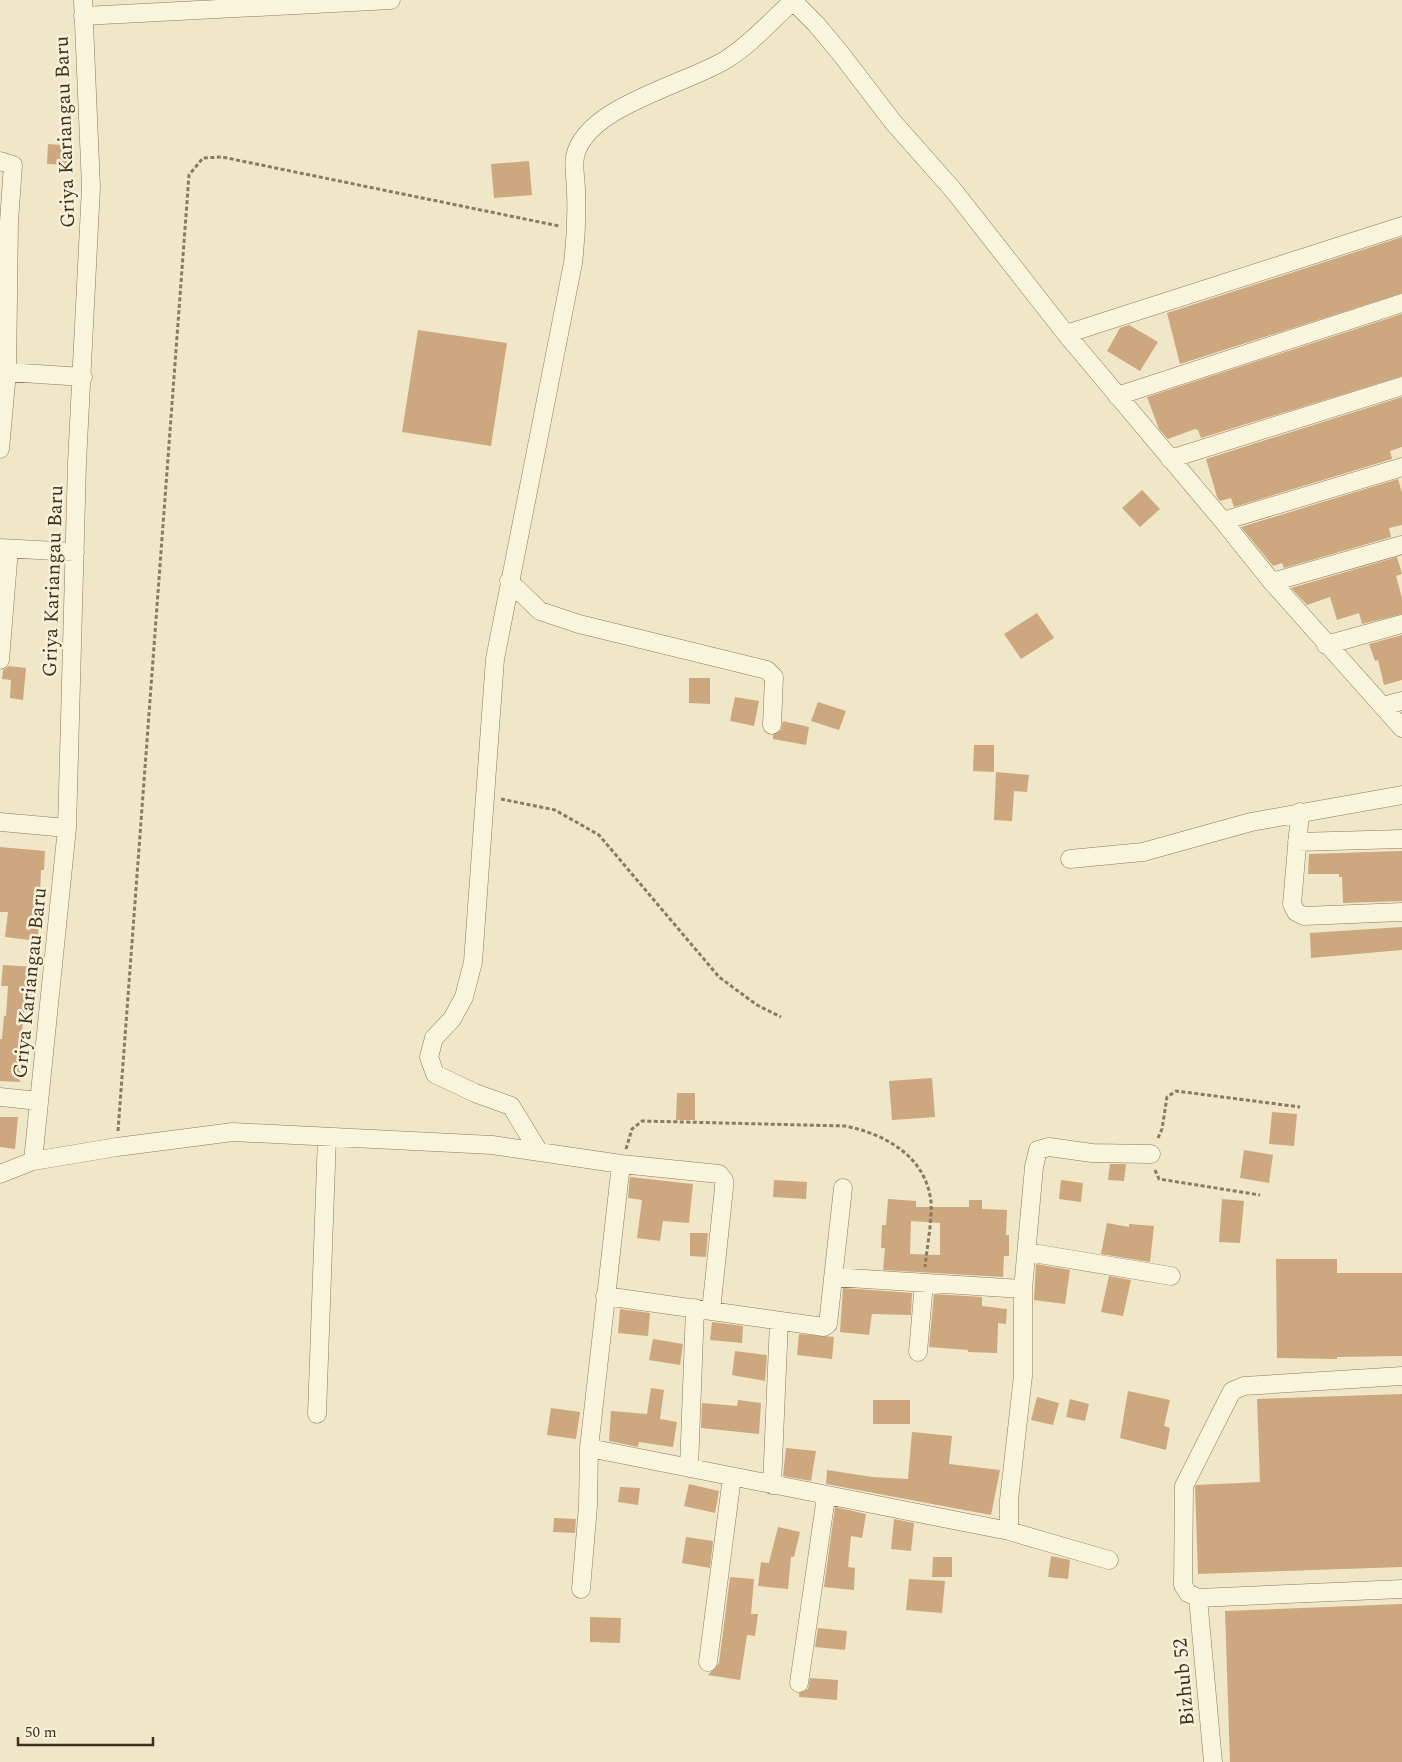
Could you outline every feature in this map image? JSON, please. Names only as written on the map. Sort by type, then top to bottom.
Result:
[{"type":"street","points":[[83,8],[391,0]]},
{"type":"street","points":[[539,1152],[511,1106],[475,1093],[435,1074],[429,1057],[434,1038],[452,1019],[464,997],[473,962],[495,660],[573,263],[577,227],[574,157],[584,136],[601,120],[623,107],[710,69],[729,58],[792,0],[841,54],[893,122],[954,191],[1066,334],[1272,582],[1326,646],[1402,728]]},
{"type":"street","name":"Griya Kariangau Baru","points":[[33,1161],[67,828],[75,552],[91,167],[83,8]]},
{"type":"street","points":[[0,161],[13,165],[5,253],[5,383],[0,449]]},
{"type":"street","points":[[1066,334],[1402,226]]},
{"type":"street","points":[[1117,396],[1402,303]]},
{"type":"street","points":[[5,383],[83,377]]},
{"type":"street","points":[[1170,459],[1402,386]]},
{"type":"street","points":[[1223,521],[1402,467]]},
{"type":"street","points":[[1272,582],[1402,546]]},
{"type":"street","points":[[0,660],[4,549],[75,552]]},
{"type":"street","points":[[509,581],[540,611],[579,624],[767,670],[774,677],[772,724]]},
{"type":"street","points":[[1326,646],[1402,624]]},
{"type":"street","points":[[1383,706],[1402,701]]},
{"type":"street","points":[[1070,858],[1142,852],[1251,822],[1402,795]]},
{"type":"street","points":[[1300,812],[1292,904],[1296,912],[1304,916],[1402,912]]},
{"type":"street","points":[[0,822],[67,828]]},
{"type":"street","points":[[1297,842],[1402,839]]},
{"type":"street","points":[[0,1097],[39,1101]]},
{"type":"street","points":[[0,1174],[33,1161],[117,1147],[233,1132],[492,1145],[621,1164],[719,1174],[724,1180],[703,1309],[689,1468]]},
{"type":"street","points":[[317,1414],[327,1137]]},
{"type":"street","points":[[1009,1531],[1008,1500],[1023,1376],[1023,1289],[1034,1167],[1038,1150],[1049,1147],[1092,1153],[1151,1154]]},
{"type":"street","points":[[580,1589],[588,1506],[589,1448],[621,1164]]},
{"type":"street","points":[[605,1296],[703,1309],[820,1328],[828,1324],[843,1188]]},
{"type":"street","points":[[1027,1252],[1171,1276]]},
{"type":"street","points":[[832,1277],[1023,1289]]},
{"type":"street","points":[[918,1352],[924,1283]]},
{"type":"street","points":[[772,1485],[779,1321]]},
{"type":"street","points":[[1402,1376],[1244,1386],[1232,1391],[1184,1486],[1183,1586],[1188,1593],[1198,1598],[1402,1589]]},
{"type":"street","points":[[589,1448],[1009,1531],[1110,1560]]},
{"type":"street","points":[[708,1662],[732,1477]]},
{"type":"street","points":[[799,1683],[826,1496]]},
{"type":"street","name":"Bizhub 52","points":[[1198,1598],[1213,1762]]},
{"type":"path","points":[[117,1147],[189,175],[203,158],[222,157],[544,224],[577,227]]},
{"type":"path","points":[[485,796],[555,810],[600,835],[655,904],[719,977],[756,1005],[782,1017]]},
{"type":"path","points":[[1260,1195],[1159,1179],[1151,1154],[1162,1130],[1167,1097],[1176,1091],[1300,1107]]},
{"type":"path","points":[[621,1164],[632,1130],[642,1121],[845,1126],[870,1131],[898,1145],[913,1160],[926,1180],[931,1203],[924,1283]]},
{"type":"building","points":[[48,144],[74,146],[72,165],[47,164]]},
{"type":"building","points":[[529,161],[532,195],[494,198],[491,164]]},
{"type":"building","points":[[1402,237],[1402,293],[1180,364],[1167,313]]},
{"type":"building","points":[[1402,314],[1402,376],[1201,438],[1198,430],[1195,429],[1168,439],[1159,429],[1147,397]]},
{"type":"building","points":[[1129,325],[1158,342],[1140,371],[1107,351],[1120,328]]},
{"type":"building","points":[[418,330],[507,343],[491,446],[402,432]]},
{"type":"building","points":[[1402,397],[1402,447],[1390,451],[1392,459],[1234,507],[1231,498],[1220,501],[1217,497],[1206,459]]},
{"type":"building","points":[[1398,479],[1402,493],[1402,525],[1389,528],[1391,537],[1284,568],[1282,563],[1273,566],[1241,527]]},
{"type":"building","points":[[1142,490],[1160,509],[1140,527],[1122,508]]},
{"type":"building","points":[[1397,557],[1402,574],[1396,576],[1402,598],[1402,614],[1362,624],[1359,613],[1337,620],[1330,597],[1307,605],[1291,588]]},
{"type":"building","points":[[1037,613],[1054,638],[1021,659],[1004,634]]},
{"type":"building","points":[[1402,635],[1402,680],[1384,685],[1378,660],[1375,661],[1369,644]]},
{"type":"building","points":[[9,666],[26,668],[23,700],[10,698],[11,680],[2,679],[3,670]]},
{"type":"building","points":[[689,678],[710,678],[710,704],[689,703]]},
{"type":"building","points":[[735,697],[759,701],[754,726],[730,721]]},
{"type":"building","points":[[818,702],[846,711],[839,730],[811,721]]},
{"type":"building","points":[[783,721],[809,727],[806,745],[773,739],[773,735],[781,730]]},
{"type":"building","points":[[974,745],[994,745],[994,772],[973,771]]},
{"type":"building","points":[[996,772],[1029,775],[1027,792],[1014,791],[1012,821],[994,820]]},
{"type":"building","points":[[0,847],[45,851],[44,870],[41,870],[38,941],[5,937],[8,912],[0,912]]},
{"type":"building","points":[[1402,851],[1402,901],[1343,903],[1342,877],[1339,877],[1339,874],[1308,874],[1309,854]]},
{"type":"building","points":[[1402,927],[1402,950],[1311,958],[1310,933]]},
{"type":"building","points":[[3,965],[34,967],[30,1012],[24,1012],[21,1040],[25,1040],[24,1060],[21,1059],[20,1082],[0,1081],[0,1039],[2,1039],[4,1016],[6,1016],[8,986],[1,986]]},
{"type":"building","points":[[932,1078],[935,1117],[892,1120],[889,1081]]},
{"type":"building","points":[[677,1093],[695,1093],[695,1120],[676,1120]]},
{"type":"building","points":[[1272,1112],[1297,1114],[1294,1146],[1269,1144]]},
{"type":"building","points":[[0,1117],[18,1117],[15,1149],[0,1147]]},
{"type":"building","points":[[1244,1150],[1273,1155],[1269,1183],[1240,1178]]},
{"type":"building","points":[[1110,1164],[1126,1164],[1124,1181],[1108,1180]]},
{"type":"building","points":[[630,1177],[693,1184],[689,1223],[663,1221],[660,1241],[637,1238],[642,1200],[628,1198]]},
{"type":"building","points":[[774,1180],[807,1182],[806,1199],[773,1197]]},
{"type":"building","points":[[1061,1180],[1083,1183],[1081,1202],[1059,1199]]},
{"type":"building","points":[[888,1199],[916,1201],[916,1207],[969,1207],[969,1200],[982,1200],[982,1209],[1007,1210],[1006,1235],[1009,1235],[1009,1256],[1004,1256],[1003,1277],[883,1270],[885,1248],[881,1248],[882,1225],[886,1225]],"holes":[[[911,1221],[940,1223],[940,1255],[910,1254]]]},
{"type":"building","points":[[1222,1199],[1244,1201],[1240,1243],[1219,1242]]},
{"type":"building","points":[[1107,1223],[1129,1227],[1129,1224],[1154,1226],[1150,1262],[1101,1254]]},
{"type":"building","points":[[690,1233],[708,1233],[706,1257],[690,1256]]},
{"type":"building","points":[[1276,1259],[1337,1259],[1337,1273],[1402,1273],[1402,1356],[1337,1357],[1337,1359],[1277,1358]]},
{"type":"building","points":[[1036,1264],[1070,1270],[1065,1304],[1034,1300]]},
{"type":"building","points":[[1109,1276],[1131,1280],[1123,1316],[1101,1312]]},
{"type":"building","points":[[843,1288],[912,1293],[911,1315],[872,1314],[869,1335],[840,1332]]},
{"type":"building","points":[[934,1294],[982,1297],[982,1306],[1007,1309],[1006,1324],[998,1323],[997,1353],[968,1352],[968,1350],[929,1347]]},
{"type":"building","points":[[620,1309],[650,1313],[648,1336],[618,1333]]},
{"type":"building","points":[[712,1322],[743,1326],[742,1343],[710,1340]]},
{"type":"building","points":[[799,1334],[834,1337],[832,1359],[797,1355]]},
{"type":"building","points":[[653,1339],[683,1344],[680,1365],[649,1360]]},
{"type":"building","points":[[735,1351],[767,1355],[765,1381],[732,1375]]},
{"type":"building","points":[[651,1388],[664,1390],[660,1419],[677,1422],[673,1447],[639,1442],[638,1447],[609,1441],[611,1411],[647,1414]]},
{"type":"building","points":[[1128,1391],[1170,1400],[1164,1426],[1170,1428],[1166,1450],[1120,1438]]},
{"type":"building","points":[[1402,1394],[1402,1567],[1198,1574],[1195,1487],[1196,1485],[1260,1482],[1257,1399]]},
{"type":"building","points":[[1037,1397],[1059,1403],[1053,1425],[1031,1420]]},
{"type":"building","points":[[1070,1399],[1089,1404],[1085,1421],[1066,1417]]},
{"type":"building","points":[[738,1400],[761,1403],[759,1434],[701,1428],[702,1403],[737,1406]]},
{"type":"building","points":[[873,1400],[910,1400],[910,1424],[873,1424]]},
{"type":"building","points":[[551,1408],[580,1412],[576,1439],[547,1435]]},
{"type":"building","points":[[912,1432],[952,1436],[949,1464],[1000,1470],[991,1515],[826,1484],[827,1470],[872,1477],[908,1479]]},
{"type":"building","points":[[786,1448],[816,1451],[811,1481],[783,1476]]},
{"type":"building","points":[[689,1484],[719,1491],[715,1513],[684,1506]]},
{"type":"building","points":[[620,1487],[640,1488],[638,1505],[618,1502]]},
{"type":"building","points":[[835,1507],[866,1514],[862,1538],[851,1536],[848,1567],[855,1568],[854,1590],[824,1587]]},
{"type":"building","points":[[554,1518],[576,1519],[575,1533],[553,1532]]},
{"type":"building","points":[[894,1519],[914,1523],[911,1551],[891,1549]]},
{"type":"building","points":[[778,1527],[800,1532],[794,1557],[791,1557],[788,1589],[758,1586],[761,1562],[769,1563]]},
{"type":"building","points":[[686,1537],[713,1541],[710,1568],[682,1563]]},
{"type":"building","points":[[1051,1556],[1070,1560],[1068,1579],[1048,1577]]},
{"type":"building","points":[[933,1557],[952,1557],[952,1577],[932,1577]]},
{"type":"building","points":[[730,1577],[754,1579],[751,1614],[758,1614],[755,1636],[747,1635],[740,1680],[708,1675],[719,1663]]},
{"type":"building","points":[[909,1579],[945,1581],[942,1613],[906,1610]]},
{"type":"building","points":[[1402,1604],[1402,1762],[1230,1762],[1225,1611]]},
{"type":"building","points":[[590,1617],[621,1618],[620,1643],[590,1642]]},
{"type":"building","points":[[818,1628],[847,1631],[845,1650],[815,1647]]},
{"type":"building","points":[[810,1678],[838,1680],[837,1700],[799,1697],[799,1693],[808,1689]]}]
